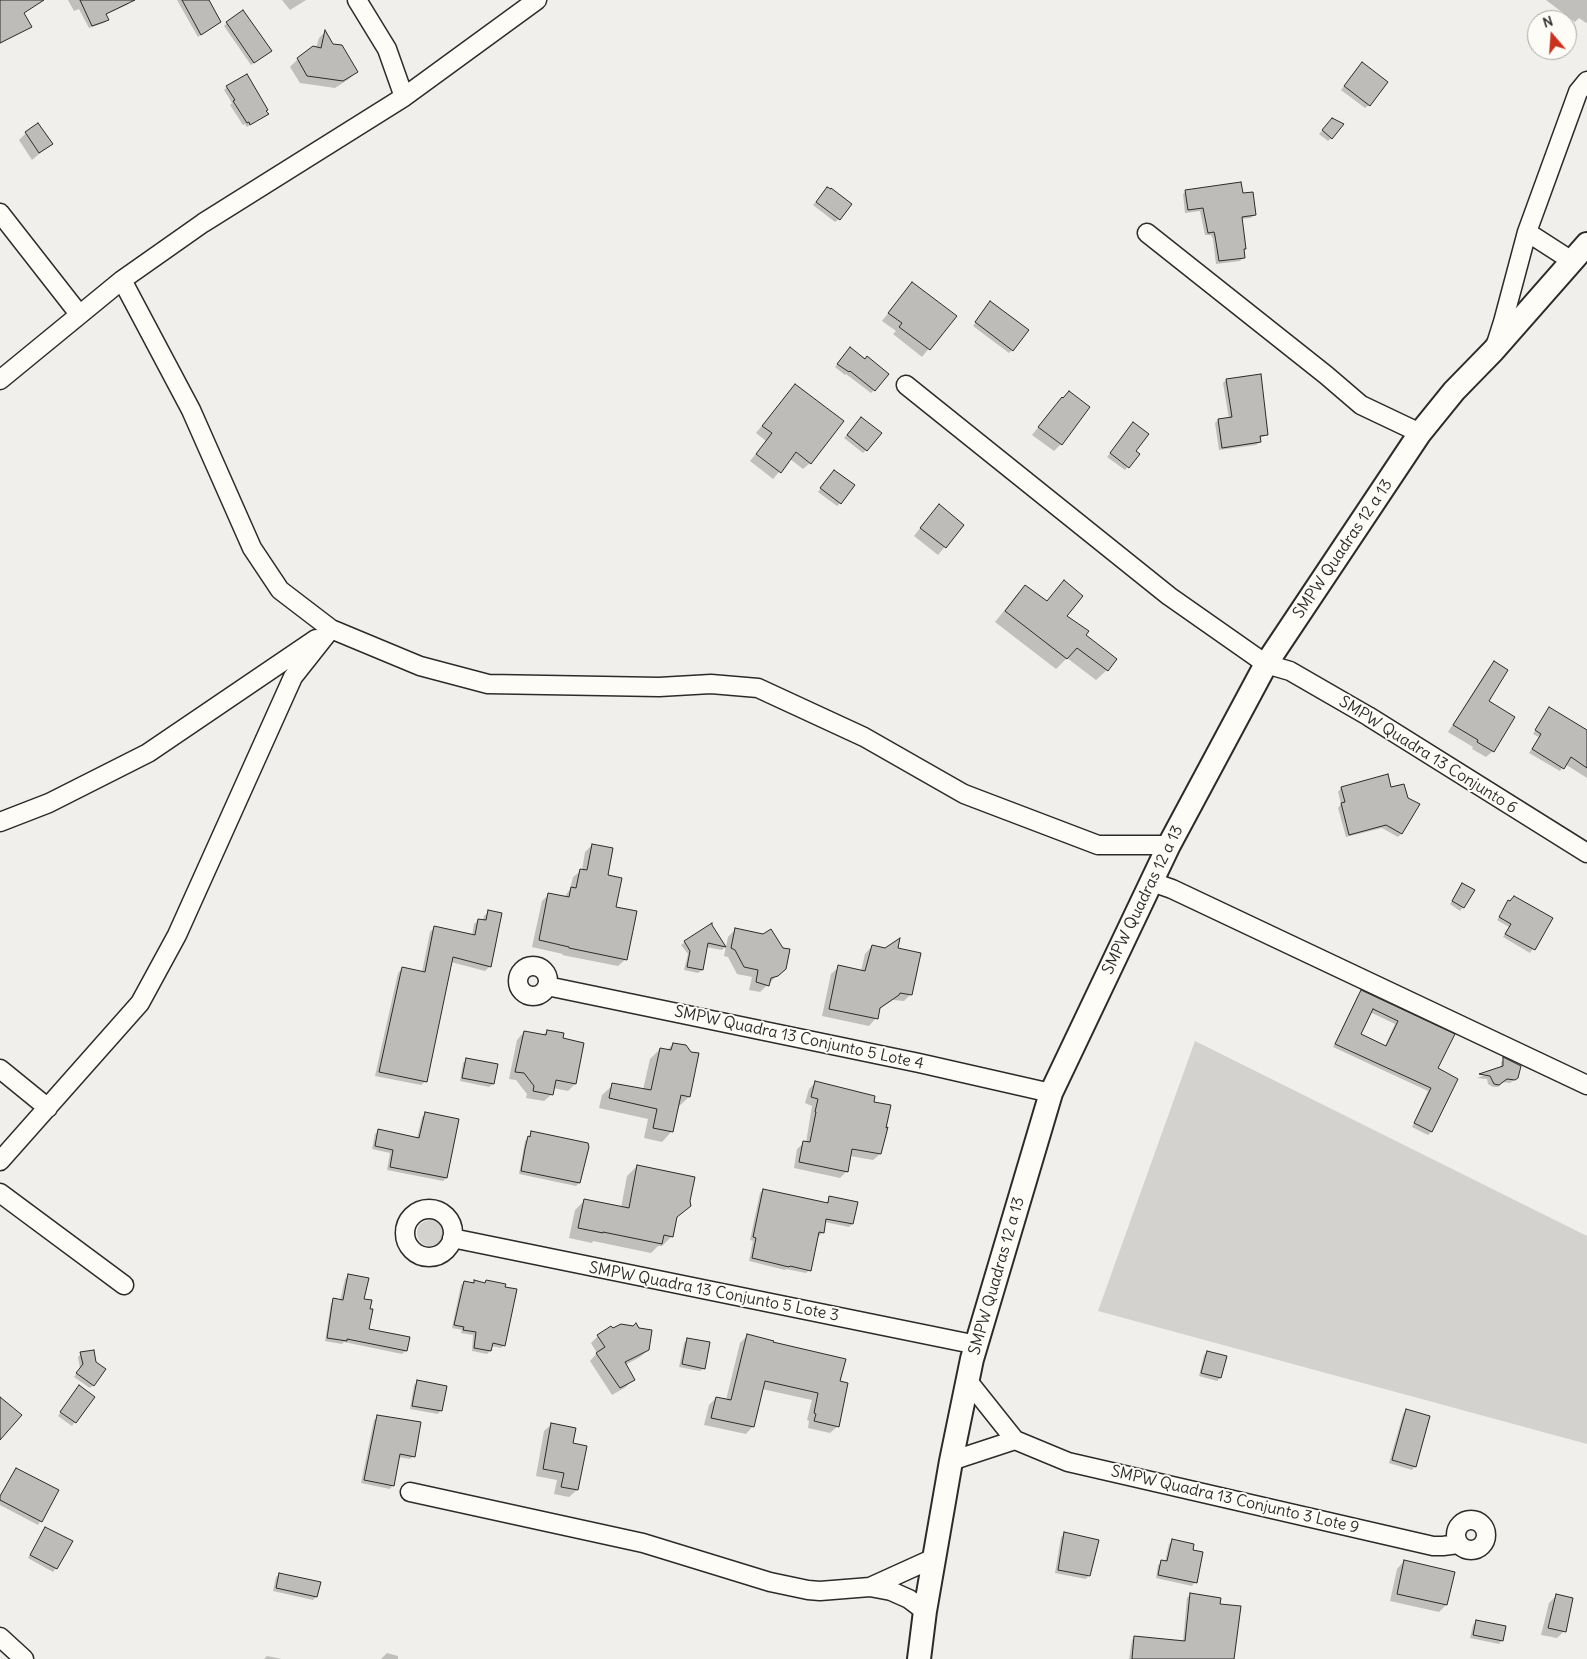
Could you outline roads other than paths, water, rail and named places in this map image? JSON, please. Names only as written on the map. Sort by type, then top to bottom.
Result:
[{"type":"street","points":[[357,0],[387,49],[404,97]]},
{"type":"street","points":[[0,380],[122,280],[203,223],[404,97],[537,0]]},
{"type":"street","points":[[1493,351],[1503,322],[1527,232],[1578,92],[1587,81]]},
{"type":"street","points":[[0,214],[79,314]]},
{"type":"street","points":[[1527,232],[1572,261]]},
{"type":"street","points":[[1147,233],[1361,405],[1420,432]]},
{"type":"street","name":"SMPW Quadras 12 a 13","points":[[919,1659],[925,1611],[951,1461],[972,1359],[1051,1093],[1169,845],[1266,664],[1420,432],[1454,391],[1493,351],[1587,244]]},
{"type":"street","points":[[122,280],[192,410],[252,548],[280,590],[331,629],[420,666],[488,684],[659,687],[711,684],[758,688],[864,737],[964,794],[1098,846],[1169,845]]},
{"type":"street","name":"SMPW Quadra 13 Conjunto 6","points":[[906,385],[1169,596],[1266,664],[1290,671],[1368,716],[1587,853]]},
{"type":"street","points":[[0,822],[49,803],[148,754],[331,629]]},
{"type":"street","points":[[0,1161],[140,1004],[177,935],[294,677],[331,629]]},
{"type":"street","points":[[1152,882],[1172,889],[1587,1084]]},
{"type":"street","name":"SMPW Quadra 13 Conjunto 5 Lote 4","points":[[547,986],[919,1063],[1051,1093]]},
{"type":"street","points":[[0,1069],[48,1108]]},
{"type":"street","points":[[0,1193],[124,1284]]},
{"type":"street","name":"SMPW Quadra 13 Conjunto 5 Lote 3","points":[[452,1238],[977,1345]]},
{"type":"street","name":"SMPW Quadra 13 Conjunto 3 Lote 9","points":[[968,1381],[1015,1440],[1068,1462],[1433,1546],[1458,1544]]},
{"type":"street","points":[[951,1461],[1015,1440]]},
{"type":"street","points":[[410,1492],[643,1543],[770,1582],[808,1590],[820,1592],[870,1587],[891,1591],[909,1599],[925,1611]]},
{"type":"street","points":[[870,1587],[934,1558]]},
{"type":"street","points":[[0,1637],[24,1659]]}]
